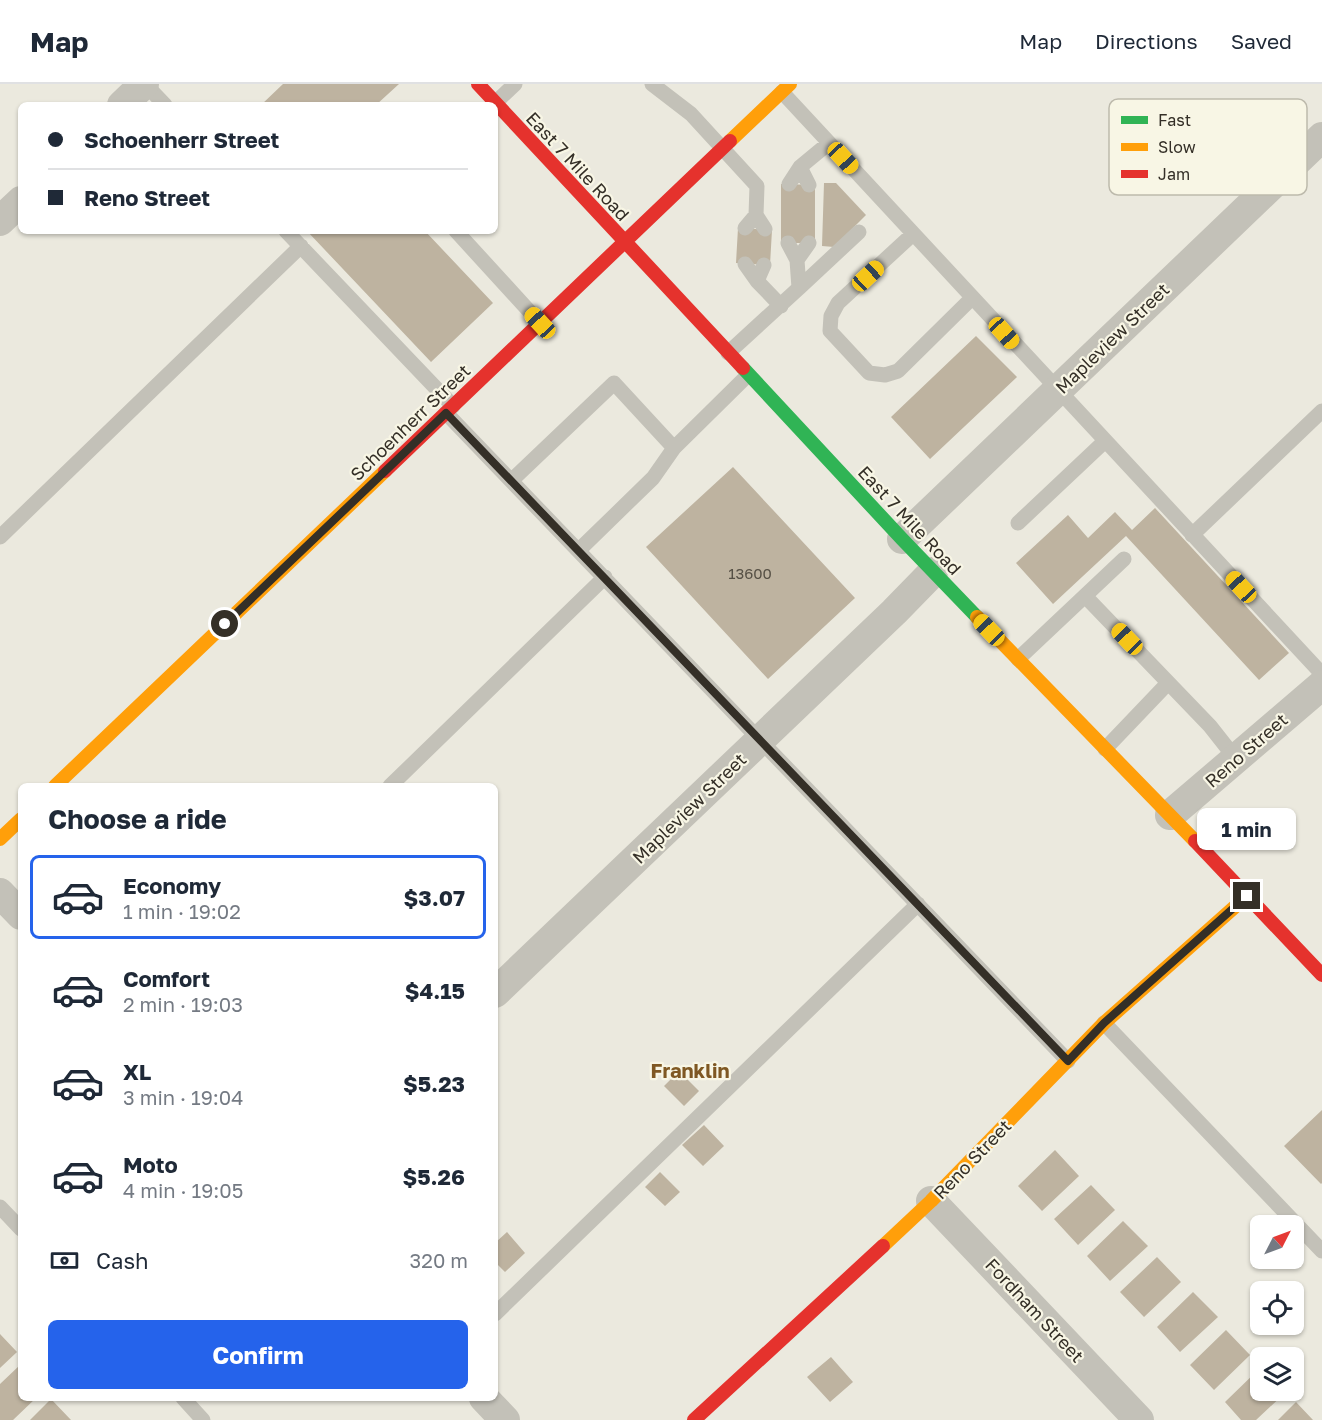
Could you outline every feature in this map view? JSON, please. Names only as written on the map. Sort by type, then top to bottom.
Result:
[{"type":"street","points":[[125,102],[145,84]]},
{"type":"street","name":"East 7 Mile Road","points":[[478,84],[494,102]]},
{"type":"street","name":"Schoenherr Street","points":[[59,783],[786,88]]},
{"type":"street","name":"East 7 Mile Road","points":[[498,106],[933,572],[1322,975]]},
{"type":"street","name":"Mapleview Street","points":[[1307,151],[1322,137]]},
{"type":"street","name":"Mapleview Street","points":[[902,539],[1261,195]]},
{"type":"street","points":[[0,222],[18,204]]},
{"type":"street","name":"Mapleview Street","points":[[498,990],[933,572]]},
{"type":"street","name":"Reno Street","points":[[1170,815],[1322,685]]},
{"type":"street","points":[[0,839],[18,822]]},
{"type":"street","points":[[0,893],[18,912]]},
{"type":"street","name":"Reno Street","points":[[694,1420],[931,1201],[1104,1023],[1247,896]]},
{"type":"street","name":"Fordham Street","points":[[931,1201],[1138,1420]]},
{"type":"street","points":[[487,1401],[506,1420]]},
{"type":"lane","points":[[145,84],[162,102]]},
{"type":"lane","points":[[496,102],[515,84]]},
{"type":"lane","points":[[652,84],[691,114],[757,186],[756,215],[765,230]]},
{"type":"lane","points":[[786,88],[829,143],[1322,674]]},
{"type":"lane","points":[[789,184],[800,167],[829,143]]},
{"type":"lane","points":[[800,167],[809,185]]},
{"type":"lane","points":[[745,228],[756,215]]},
{"type":"lane","points":[[728,353],[859,232]]},
{"type":"lane","points":[[289,234],[512,480],[1068,1061]]},
{"type":"lane","points":[[459,234],[540,323]]},
{"type":"lane","points":[[913,234],[838,303],[831,316],[830,331],[869,373],[885,375],[898,371],[972,298]]},
{"type":"lane","points":[[788,243],[797,260],[799,288]]},
{"type":"lane","points":[[797,260],[809,243]]},
{"type":"lane","points":[[0,537],[300,246]]},
{"type":"lane","points":[[745,264],[756,281],[781,306]]},
{"type":"lane","points":[[756,281],[764,265]]},
{"type":"lane","points":[[579,550],[653,478],[674,448],[748,375]]},
{"type":"lane","points":[[512,480],[614,383],[674,448]]},
{"type":"lane","points":[[1192,535],[1322,411]]},
{"type":"lane","points":[[1017,523],[1105,441]]},
{"type":"lane","points":[[1018,659],[1124,559]]},
{"type":"lane","points":[[393,783],[604,577]]},
{"type":"lane","points":[[1085,596],[1210,726],[1236,759]]},
{"type":"lane","points":[[1106,749],[1168,683]]},
{"type":"lane","points":[[498,1311],[918,904]]},
{"type":"lane","points":[[1104,1023],[1322,1251]]},
{"type":"lane","points":[[0,1207],[18,1226]]},
{"type":"lane","points":[[186,1401],[204,1420]]},
{"type":"building","points":[[283,84],[399,84],[379,102],[264,102]]},
{"type":"building","points":[[824,183],[836,183],[866,215],[834,247],[822,246]]},
{"type":"building","points":[[781,184],[815,185],[815,243],[781,243]]},
{"type":"building","points":[[738,228],[772,230],[770,265],[736,263]]},
{"type":"building","points":[[310,234],[428,234],[493,303],[431,362]]},
{"type":"building","points":[[976,336],[1017,377],[930,459],[891,417]]},
{"type":"building","points":[[733,467],[855,598],[768,679],[646,547]]},
{"type":"building","points":[[1155,508],[1289,653],[1259,680],[1126,536],[1053,604],[1016,563],[1068,515],[1088,538],[1115,512],[1132,530]]},
{"type":"building","points":[[679,1071],[699,1091],[684,1106],[664,1086]]},
{"type":"building","points":[[1322,1110],[1322,1183],[1321,1184],[1284,1146]]},
{"type":"building","points":[[704,1125],[724,1146],[703,1166],[682,1145]]},
{"type":"building","points":[[1055,1150],[1079,1176],[1042,1211],[1018,1186]]},
{"type":"building","points":[[660,1172],[680,1192],[665,1206],[645,1187]]},
{"type":"building","points":[[1091,1185],[1115,1210],[1078,1245],[1054,1219]]},
{"type":"building","points":[[1123,1221],[1148,1246],[1110,1281],[1087,1256]]},
{"type":"building","points":[[507,1232],[525,1253],[505,1272],[498,1265],[498,1240]]},
{"type":"building","points":[[1157,1257],[1181,1282],[1144,1317],[1120,1292]]},
{"type":"building","points":[[1193,1292],[1218,1317],[1180,1352],[1157,1327]]},
{"type":"building","points":[[1226,1330],[1250,1355],[1214,1390],[1190,1365]]},
{"type":"building","points":[[0,1334],[17,1352],[0,1368]]},
{"type":"building","points":[[831,1357],[853,1382],[830,1402],[807,1377]]},
{"type":"building","points":[[18,1367],[18,1401],[33,1401],[13,1420],[0,1420],[0,1384]]},
{"type":"building","points":[[1250,1378],[1250,1401],[1276,1401],[1256,1420],[1241,1420],[1225,1402]]},
{"type":"building","points":[[49,1401],[53,1401],[71,1420],[30,1420]]},
{"type":"building","points":[[1296,1402],[1313,1420],[1278,1420]]},
{"type":"traffic: fast","points":[[743,368],[977,617]]},
{"type":"traffic: slow","points":[[730,141],[790,84]]},
{"type":"traffic: slow","points":[[58,783],[385,471]]},
{"type":"traffic: slow","points":[[977,617],[1195,841]]},
{"type":"traffic: slow","points":[[0,839],[18,822]]},
{"type":"traffic: slow","points":[[883,1246],[931,1201],[1104,1023],[1247,896]]},
{"type":"traffic: jam","points":[[478,84],[495,102]]},
{"type":"traffic: jam","points":[[498,105],[743,368]]},
{"type":"traffic: jam","points":[[385,471],[730,141]]},
{"type":"traffic: jam","points":[[1195,841],[1322,975]]},
{"type":"traffic: jam","points":[[694,1420],[883,1246]]},
{"type":"district","name":"Franklin","points":[[690,1070]]},
{"type":"route","points":[[225,624],[446,413],[1068,1061],[1104,1023],[1247,896]]}]
